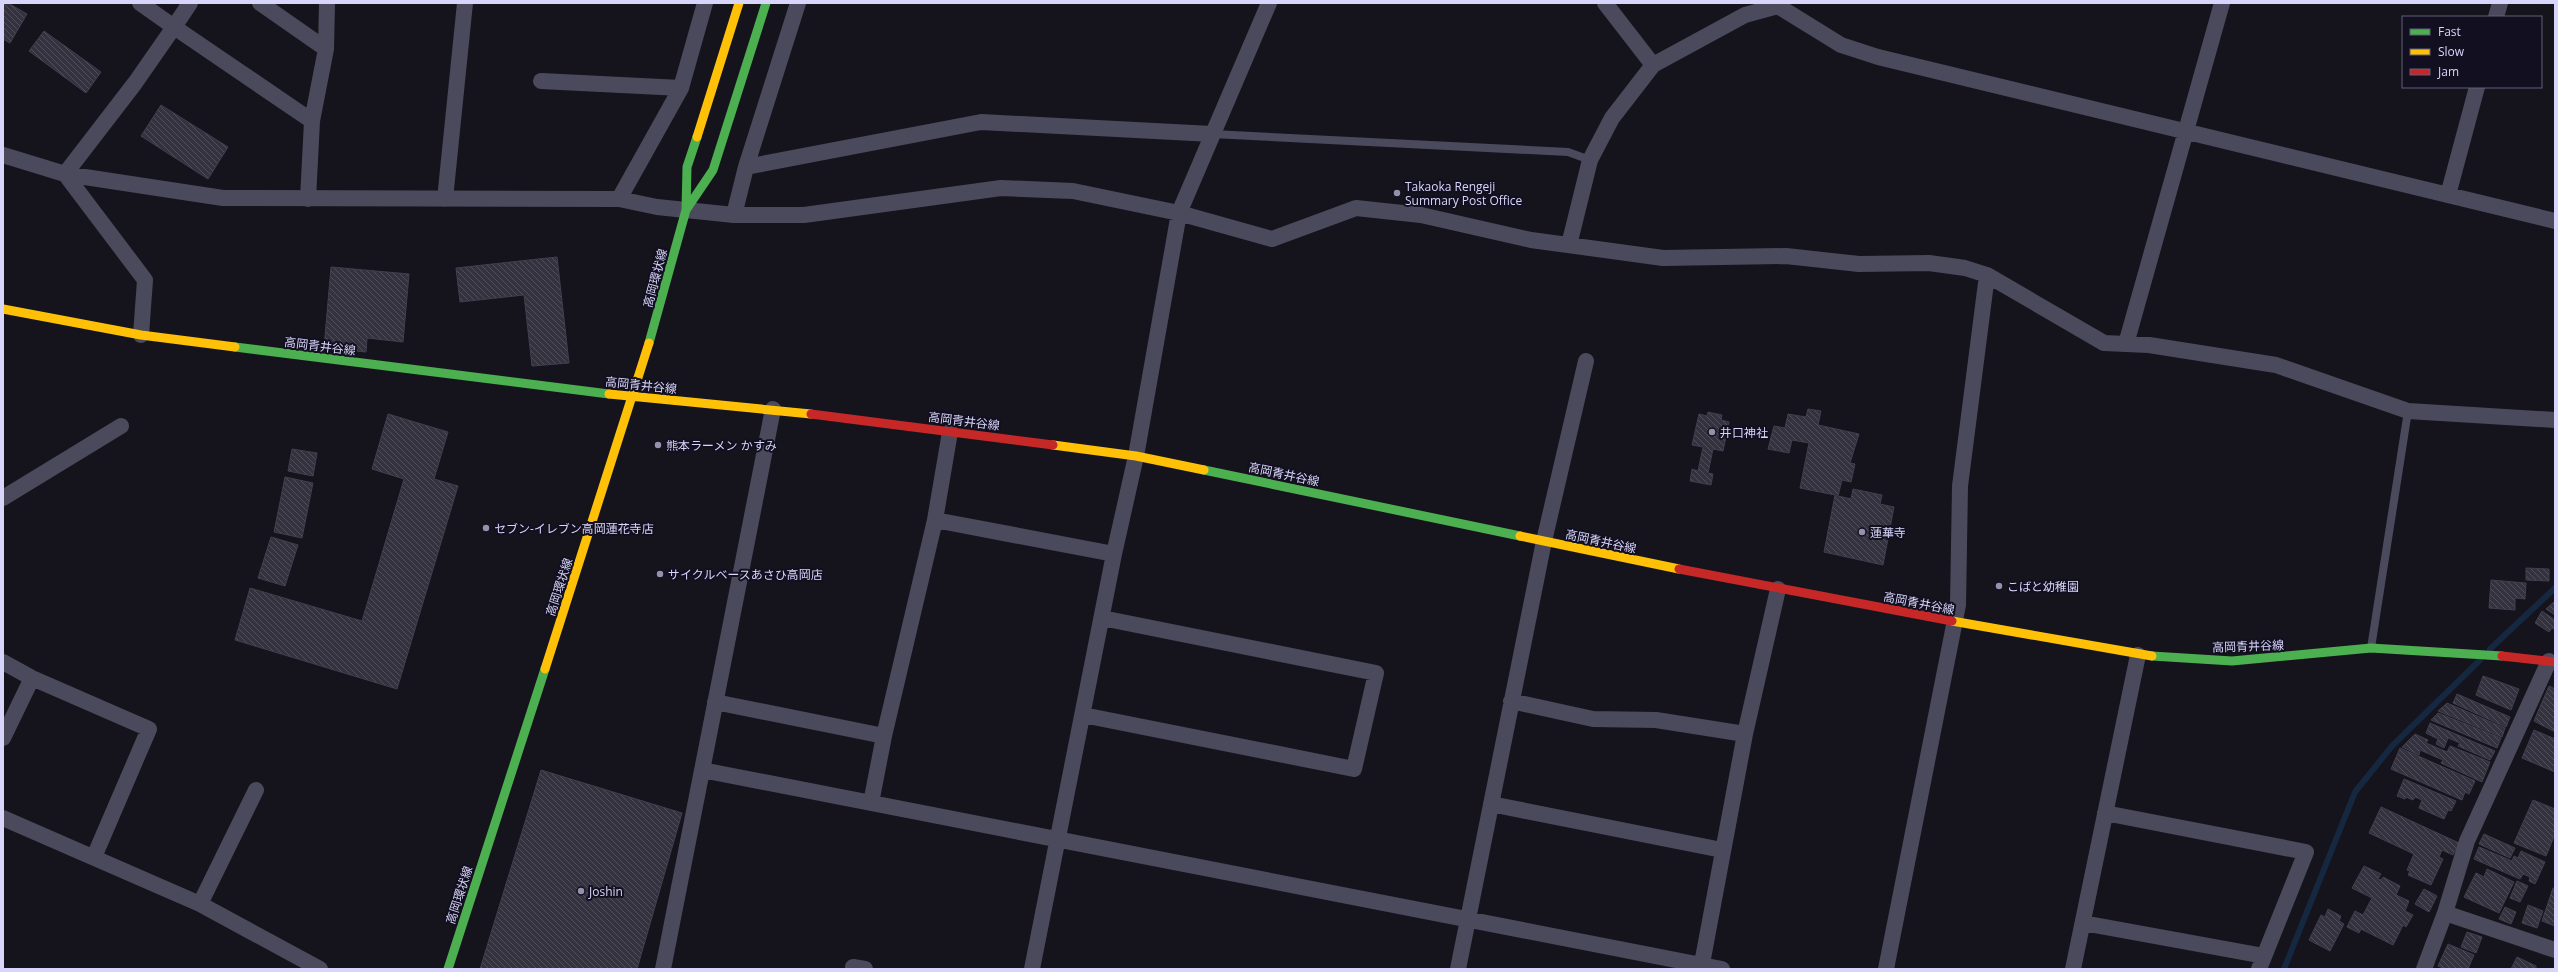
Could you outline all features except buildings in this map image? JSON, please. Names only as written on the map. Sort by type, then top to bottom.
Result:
[{"type":"main road","name":"高岡環状線","points":[[448,969],[647,352],[686,210],[687,167],[739,3]]},
{"type":"main road","name":"高岡環状線","points":[[686,210],[713,170],[766,3]]},
{"type":"main road","name":"高岡青井谷線","points":[[3,309],[141,335],[632,397],[773,409],[1136,456],[1778,589],[2138,655],[2232,661],[2371,648],[2488,654],[2552,662]]},
{"type":"street","points":[[140,3],[312,121]]},
{"type":"street","points":[[65,174],[136,83],[190,3]]},
{"type":"street","points":[[260,3],[326,49]]},
{"type":"street","points":[[308,199],[312,121],[326,49],[327,3]]},
{"type":"street","points":[[445,199],[465,3]]},
{"type":"street","points":[[619,199],[681,88],[705,3]]},
{"type":"street","points":[[734,215],[746,167],[798,3]]},
{"type":"street","points":[[1032,969],[1114,554],[1136,456],[1179,213],[1269,3]]},
{"type":"street","points":[[1606,3],[1652,66]]},
{"type":"street","points":[[2126,344],[2187,132],[2222,3]]},
{"type":"street","points":[[2496,16],[2500,3]]},
{"type":"street","points":[[1569,245],[1590,160],[1612,118],[1652,66],[1745,15],[1778,6],[1841,45],[1878,57],[2555,221]]},
{"type":"street","points":[[541,81],[681,88]]},
{"type":"street","points":[[2448,195],[2477,88]]},
{"type":"street","points":[[746,167],[981,122],[1212,134]]},
{"type":"street","points":[[3,155],[65,174],[223,198],[619,199],[686,210],[734,215],[804,215],[1001,188],[1073,191],[1179,213],[1272,239],[1356,208],[1421,216],[1531,240],[1663,258],[1786,256],[1859,264],[1928,263],[1965,268],[1988,275],[2104,343],[2149,345],[2276,364],[2408,411],[2555,420]]},
{"type":"street","points":[[65,174],[145,280],[141,335]]},
{"type":"street","points":[[1886,969],[1958,605],[1960,486],[1988,275]]},
{"type":"street","points":[[1458,969],[1544,541],[1586,361]]},
{"type":"street","points":[[663,969],[773,409]]},
{"type":"street","points":[[3,498],[121,426]]},
{"type":"street","points":[[871,804],[884,736],[935,520],[950,432]]},
{"type":"street","points":[[935,520],[1114,554]]},
{"type":"street","points":[[1701,967],[1745,734],[1778,589]]},
{"type":"street","points":[[1083,715],[1354,769],[1376,673],[1102,618]]},
{"type":"street","points":[[2073,969],[2138,655]]},
{"type":"street","points":[[3,662],[32,678],[149,728],[94,857]]},
{"type":"street","points":[[2424,969],[2445,913],[2467,841],[2552,662]]},
{"type":"street","points":[[3,738],[32,678]]},
{"type":"street","points":[[1511,701],[1593,719],[1656,720],[1745,734]]},
{"type":"street","points":[[715,702],[884,736]]},
{"type":"street","points":[[702,770],[1701,967],[1722,969]]},
{"type":"street","points":[[200,904],[256,790]]},
{"type":"street","points":[[1491,804],[1722,850]]},
{"type":"street","points":[[2083,923],[2262,962],[2306,852],[2106,813]]},
{"type":"street","points":[[3,818],[200,904],[320,969]]},
{"type":"street","points":[[2445,913],[2555,950]]},
{"type":"lane","points":[[1212,134],[1568,152],[1590,160]]},
{"type":"lane","points":[[2371,648],[2408,411]]},
{"type":"waterway","points":[[2490,649],[2555,588]]},
{"type":"waterway","points":[[2284,969],[2355,792],[2392,746],[2480,660]]},
{"type":"traffic: fast","points":[[686,210],[713,170],[766,3]]},
{"type":"traffic: fast","points":[[649,343],[686,210],[687,167],[697,137]]},
{"type":"traffic: fast","points":[[235,347],[609,394]]},
{"type":"traffic: fast","points":[[1204,470],[1520,536]]},
{"type":"traffic: fast","points":[[2152,656],[2232,661],[2371,648],[2502,656]]},
{"type":"traffic: fast","points":[[448,969],[545,669]]},
{"type":"traffic: slow","points":[[697,137],[739,3]]},
{"type":"traffic: slow","points":[[3,309],[141,335],[235,347]]},
{"type":"traffic: slow","points":[[545,669],[649,343]]},
{"type":"traffic: slow","points":[[609,394],[811,414]]},
{"type":"traffic: slow","points":[[1053,445],[1136,456],[1204,470]]},
{"type":"traffic: slow","points":[[1520,536],[1679,569]]},
{"type":"traffic: slow","points":[[1952,621],[2152,656]]},
{"type":"traffic: jam","points":[[811,414],[1053,445]]},
{"type":"traffic: jam","points":[[1679,569],[1952,621]]},
{"type":"traffic: jam","points":[[2502,656],[2555,662]]},
{"type":"place","name":"Takaoka Rengeji Summary Post Office","points":[[1397,193]]},
{"type":"place","name":"井口神社","points":[[1712,432]]},
{"type":"place","name":"熊本ラーメン かすみ","points":[[658,445]]},
{"type":"place","name":"セブン-イレブン高岡蓮花寺店","points":[[486,528]]},
{"type":"place","name":"蓮華寺","points":[[1862,532]]},
{"type":"place","name":"サイクルベースあさひ高岡店","points":[[660,574]]},
{"type":"place","name":"こばと幼稚園","points":[[1999,586]]},
{"type":"place","name":"Joshin","points":[[581,891]]}]
